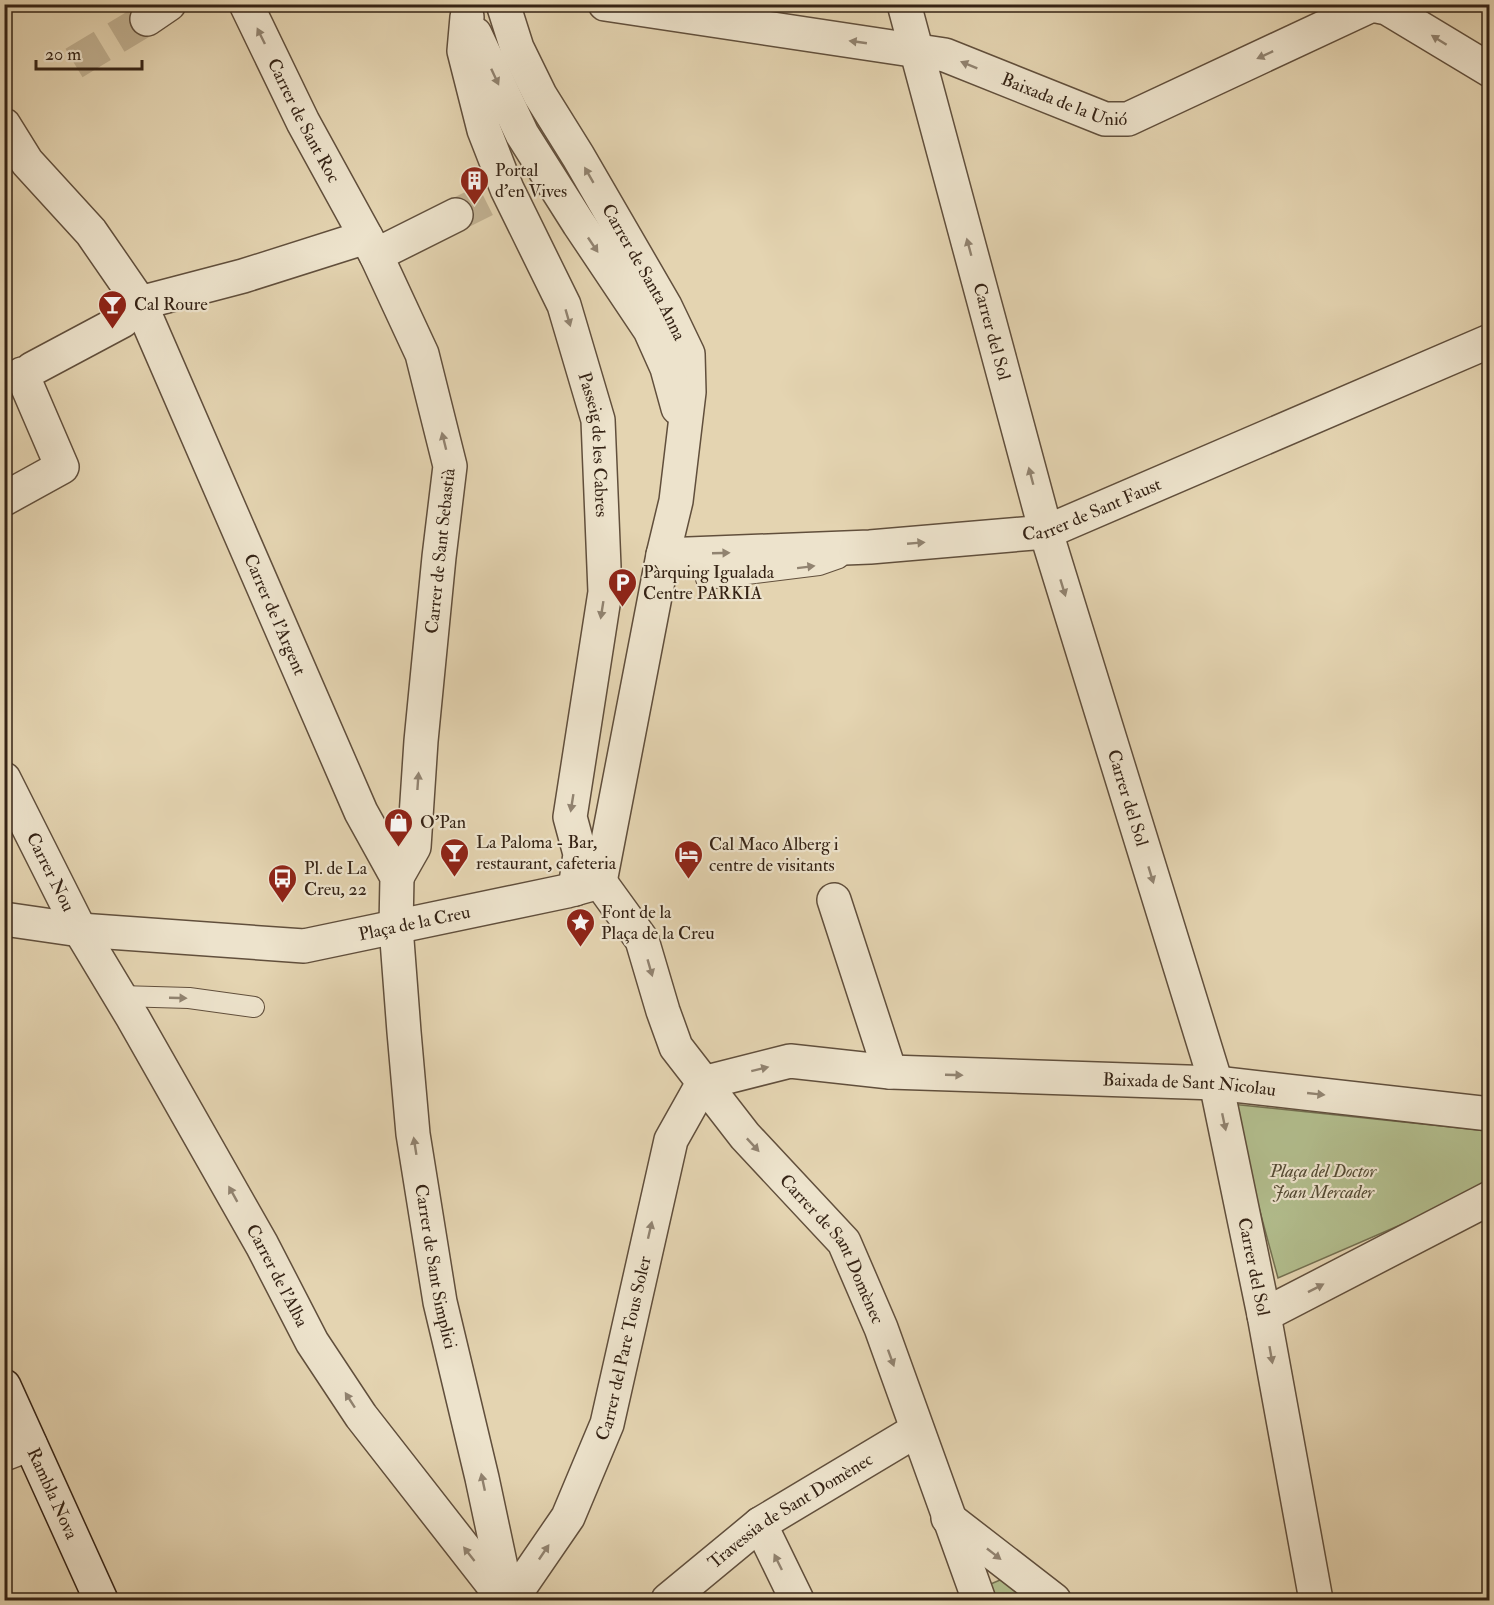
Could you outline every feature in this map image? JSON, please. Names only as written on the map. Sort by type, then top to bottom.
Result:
[{"type":"street","name":"Carrer de Sant Roc","points":[[246,4],[303,122],[371,246]]},
{"type":"street","name":"Carrer de Santa Anna","points":[[503,4],[517,48],[540,95],[665,306],[688,354],[689,392],[676,501],[587,885]]},
{"type":"street","name":"Baixada de la Unió","points":[[605,4],[945,55],[1105,119],[1128,120],[1372,4],[1387,8],[1490,70]]},
{"type":"street","name":"Carrer del Sol","points":[[904,4],[1046,532],[1216,1083],[1264,1314],[1317,1600]]},
{"type":"street","name":"Passeig de les Cabres","points":[[465,11],[522,134],[650,330],[667,368],[677,402],[683,439]]},
{"type":"street","name":"Passeig de les Cabres","points":[[465,11],[464,51],[499,193],[564,304],[598,420],[605,592],[570,817],[587,885]]},
{"type":"street","name":"Carrer de l'Argent","points":[[4,125],[16,164],[91,232],[140,303],[361,812],[397,877]]},
{"type":"street","points":[[4,500],[62,467],[25,372],[122,321],[140,303],[371,246],[456,214]]},
{"type":"street","name":"Carrer de Sant Sebastià","points":[[371,246],[422,354],[450,466],[421,741],[414,847],[397,877]]},
{"type":"street","name":"Carrer de Sant Faust","points":[[663,555],[870,547],[1046,532],[1490,341]]},
{"type":"street","name":"Carrer Nou","points":[[4,779],[80,930]]},
{"type":"street","points":[[396,927],[397,877]]},
{"type":"street","name":"Plaça de la Creu","points":[[4,919],[80,930],[304,946],[587,885]]},
{"type":"street","name":"Carrer de Sant Domènec","points":[[587,885],[642,940],[676,1047],[745,1136],[844,1242],[881,1328],[979,1600]]},
{"type":"street","points":[[834,900],[890,1072]]},
{"type":"street","name":"Carrer de Sant Simplici","points":[[396,927],[413,1134],[440,1302],[508,1600]]},
{"type":"street","name":"Carrer de l'Alba","points":[[80,930],[262,1245],[312,1342],[361,1416],[508,1600]]},
{"type":"street","name":"Baixada de Sant Nicolau","points":[[703,1083],[790,1061],[890,1072],[1216,1083],[1490,1114]]},
{"type":"street","name":"Carrer del Pare Tous Soler","points":[[508,1600],[568,1517],[607,1424],[671,1140],[703,1083]]},
{"type":"street","points":[[1264,1314],[1490,1198]]},
{"type":"street","name":"Rambla Nova","points":[[4,1386],[17,1449],[102,1600]]},
{"type":"street","name":"Travessia de Sant Domènec","points":[[668,1600],[759,1524],[917,1430]]},
{"type":"street","points":[[948,1518],[1054,1600]]},
{"type":"street","points":[[759,1524],[797,1600]]},
{"type":"lane","points":[[706,579],[819,565],[870,547]]},
{"type":"lane","points":[[120,996],[189,998],[254,1007]]},
{"type":"green space","name":"Plaça del Doctor Joan Mercader","points":[[1231,1104],[1489,1131],[1489,1183],[1481,1190],[1278,1278]]},
{"type":"green space","points":[[1007,1577],[1037,1600],[992,1600],[986,1586]]},
{"type":"tunnel","points":[[74,63],[147,19]]},
{"type":"tunnel","points":[[456,215],[492,197]]},
{"type":"place","name":"Portal d'en Vives","points":[[474,206]]},
{"type":"place","name":"Cal Roure","points":[[113,330]]},
{"type":"place","name":"Pàrquing Igualada Centre PARKIA","points":[[622,608]]},
{"type":"place","name":"O'Pan","points":[[399,848]]},
{"type":"place","name":"La Paloma - Bar, restaurant, cafeteria","points":[[455,878]]},
{"type":"place","name":"Cal Maco Alberg i centre de visitants","points":[[688,880]]},
{"type":"place","name":"Pl. de La Creu, 22","points":[[283,904]]},
{"type":"place","name":"Font de la Plaça de la Creu","points":[[580,948]]}]
